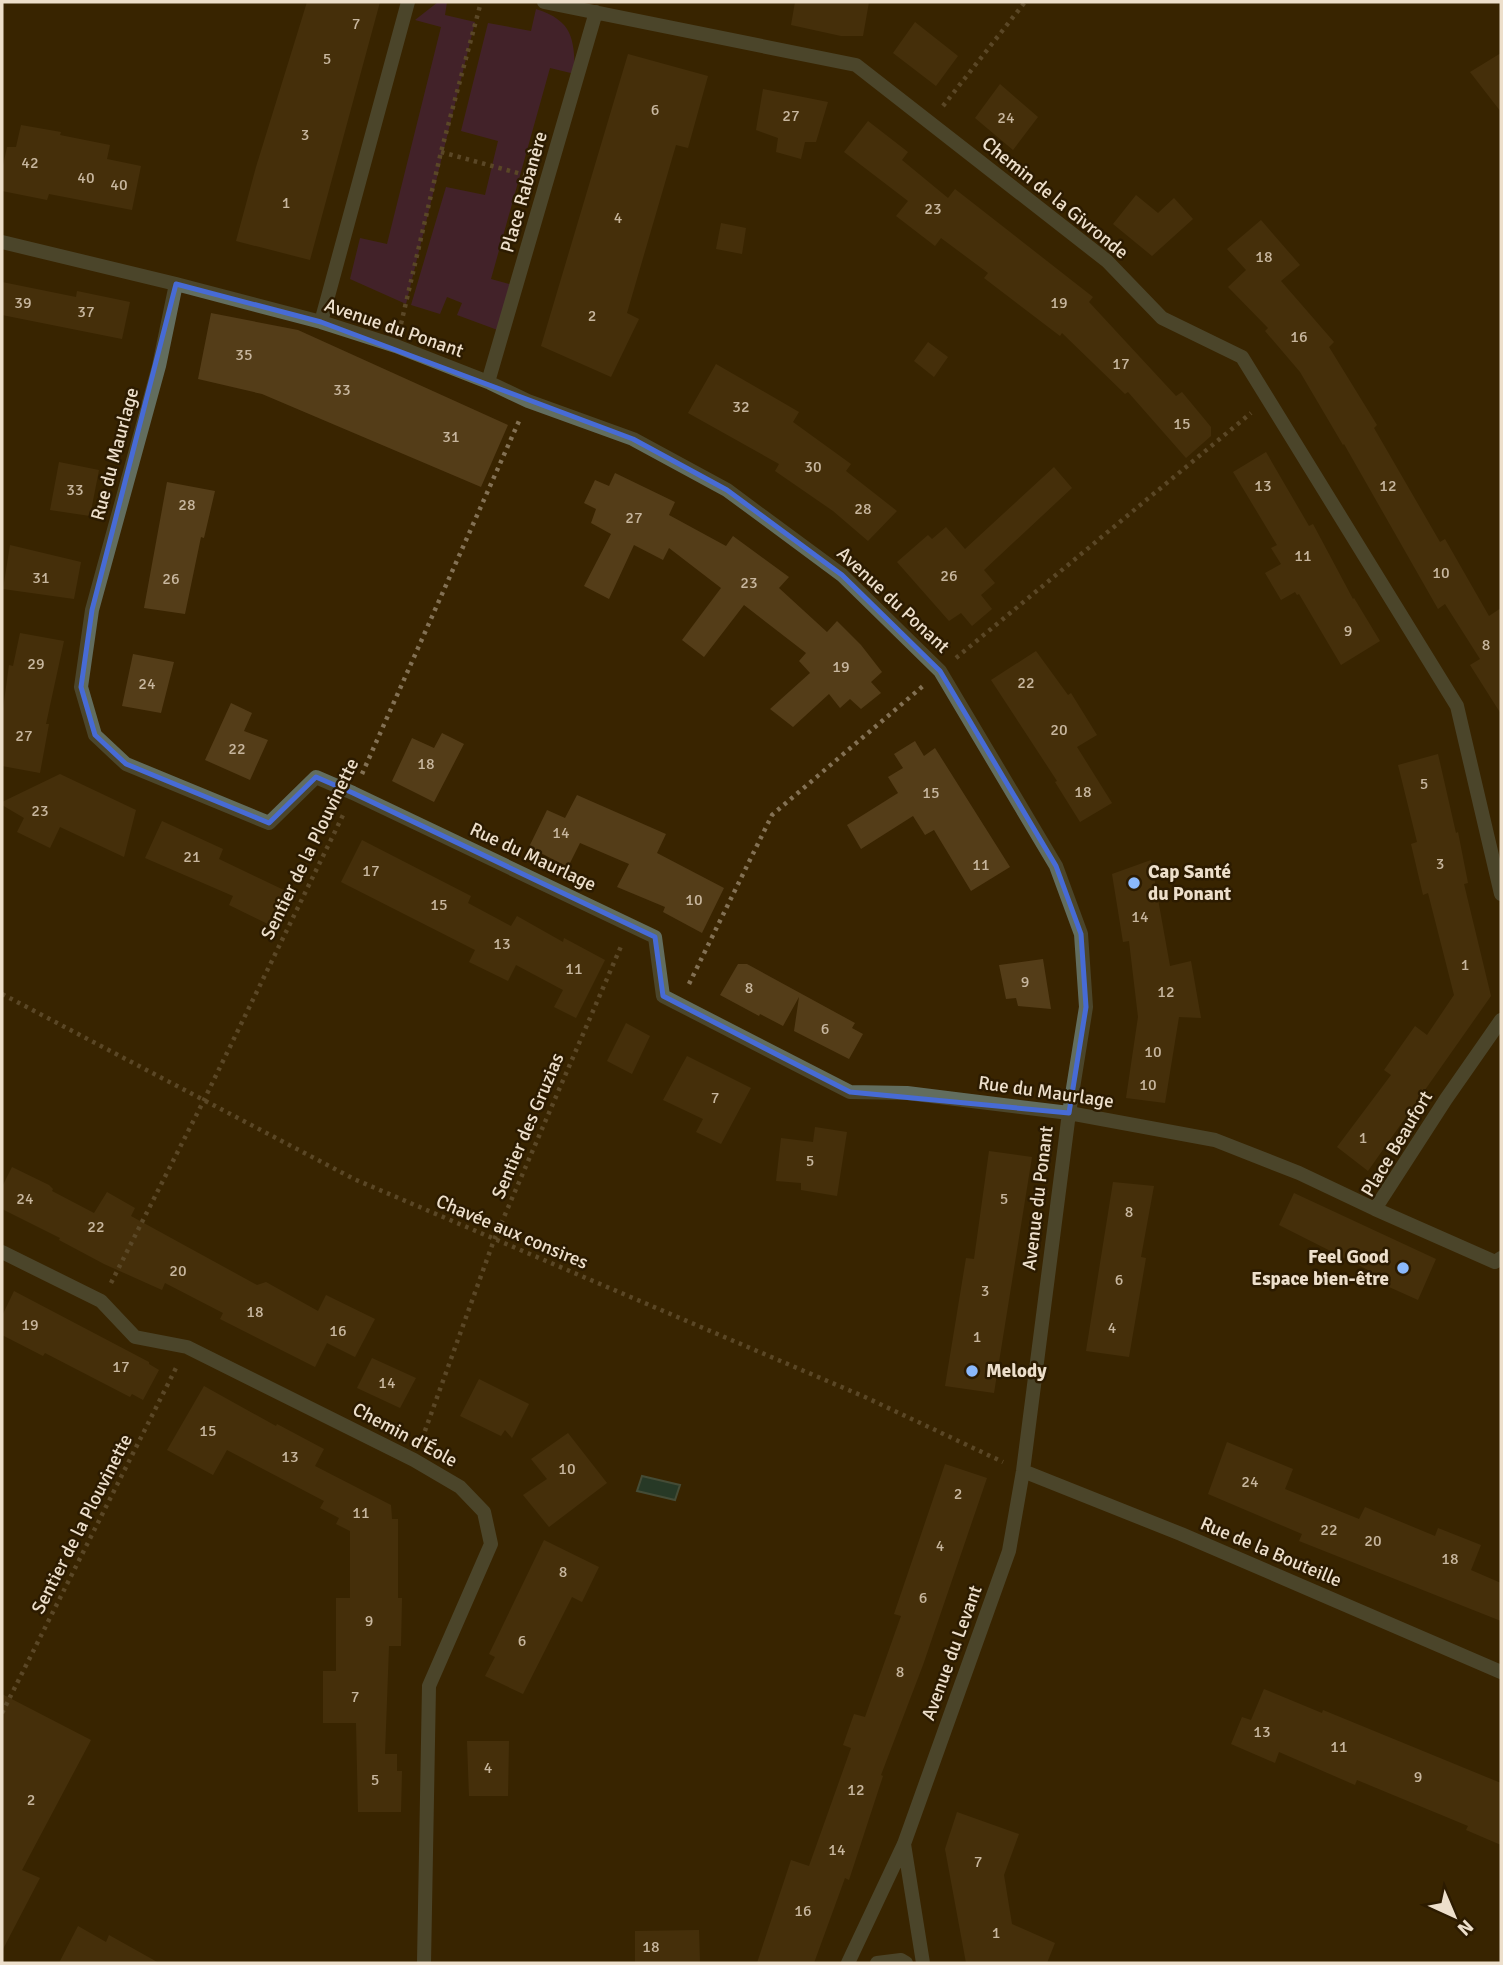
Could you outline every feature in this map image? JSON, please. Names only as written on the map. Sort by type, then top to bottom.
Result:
[{"type":"street","points":[[321,322],[408,2]]},
{"type":"street","name":"Chemin de la Givronde","points":[[544,2],[856,65],[1107,261],[1161,318],[1242,357],[1457,706],[1501,894]]},
{"type":"street","name":"Place Rabanère","points":[[488,382],[596,12]]},
{"type":"street","name":"Avenue du Ponant","points":[[2,242],[321,322],[396,346],[488,382],[528,401],[633,439],[727,490],[842,575],[940,671],[1056,866],[1081,934],[1086,1007],[1069,1113],[1023,1471]]},
{"type":"street","name":"Rue du Maurlage","points":[[176,284],[159,366],[92,610],[80,687],[95,735],[126,764],[269,823],[316,778],[353,793],[655,937],[663,996],[849,1092],[907,1093],[1069,1113],[1215,1140],[1298,1173],[1375,1209]]},
{"type":"street","name":"Place Beaufort","points":[[1501,1020],[1375,1209],[1495,1262],[1501,1258]]},
{"type":"street","name":"Chemin d'Éole","points":[[2,1252],[101,1301],[135,1337],[187,1347],[414,1460],[460,1487],[484,1512],[491,1544],[429,1686],[424,1963]]},
{"type":"street","name":"Rue de la Bouteille","points":[[1023,1471],[1181,1534],[1501,1672]]},
{"type":"street","name":"Avenue du Levant","points":[[848,1963],[904,1844],[1009,1551],[1023,1471]]},
{"type":"street","name":"Avenue du Levant","points":[[904,1844],[923,1963]]},
{"type":"street","points":[[877,1963],[901,1960],[906,1963]]},
{"type":"path","points":[[396,346],[441,152],[481,2]]},
{"type":"path","points":[[930,123],[1025,2]]},
{"type":"path","points":[[441,152],[548,181]]},
{"type":"path","name":"Sentier de la Plouvinette","points":[[101,1301],[204,1100],[353,793],[528,401]]},
{"type":"path","name":"Sentier des Gruzias","points":[[414,1460],[494,1240],[631,925]]},
{"type":"path","name":"Chavée aux consires","points":[[2,994],[354,1179],[865,1397],[1023,1471]]},
{"type":"path","name":"Sentier de la Plouvinette","points":[[2,1713],[187,1347]]},
{"type":"highlighted area","points":[[176,284],[321,322],[633,439],[727,490],[842,575],[940,671],[1056,866],[1081,934],[1086,1007],[1069,1113],[850,1092],[663,996],[655,937],[353,793],[316,777],[269,823],[126,764],[95,735],[81,687],[92,610]]},
{"type":"shaded area","points":[[438,2],[447,2],[445,15],[475,22],[406,304],[350,279],[360,238],[387,244],[441,27],[415,20]]},
{"type":"shaded area","points":[[536,9],[558,19],[569,32],[574,50],[575,74],[550,68],[491,279],[516,286],[503,332],[457,315],[462,303],[447,297],[440,314],[411,305],[446,187],[485,195],[498,141],[461,131],[488,23],[531,31]]},
{"type":"water","points":[[642,1476],[680,1485],[675,1500],[637,1491]]},
{"type":"building","points":[[307,2],[380,2],[310,260],[236,241]]},
{"type":"building","points":[[795,2],[869,2],[863,36],[841,36],[791,25]]},
{"type":"building","points":[[915,22],[958,56],[936,86],[893,53]]},
{"type":"building","points":[[1501,53],[1501,112],[1470,72]]},
{"type":"building","points":[[628,54],[708,76],[688,148],[676,145],[627,313],[639,319],[611,377],[541,346]]},
{"type":"building","points":[[1000,84],[1038,117],[1013,150],[975,118]]},
{"type":"building","points":[[763,89],[828,102],[816,142],[805,142],[801,159],[776,152],[778,138],[756,130]]},
{"type":"building","points":[[868,121],[908,152],[902,160],[948,198],[955,189],[1093,297],[1089,302],[1176,396],[1182,392],[1211,427],[1211,436],[1186,458],[1128,392],[1125,394],[1062,333],[1060,336],[984,278],[988,273],[941,238],[935,246],[896,216],[908,201],[844,152]]},
{"type":"building","points":[[21,125],[110,145],[107,159],[141,166],[132,210],[49,194],[47,200],[2,191],[2,170],[7,147],[16,147]]},
{"type":"building","points":[[1136,195],[1158,213],[1174,198],[1193,219],[1152,256],[1113,224]]},
{"type":"building","points":[[1261,220],[1300,265],[1281,281],[1334,342],[1329,347],[1377,425],[1374,428],[1440,542],[1445,539],[1489,616],[1501,608],[1501,714],[1470,665],[1480,659],[1445,604],[1438,609],[1300,372],[1265,331],[1268,328],[1228,287],[1246,270],[1227,249]]},
{"type":"building","points":[[721,223],[746,228],[742,254],[716,249]]},
{"type":"building","points":[[2,282],[76,297],[77,291],[130,302],[122,339],[2,315]]},
{"type":"building","points":[[211,313],[298,330],[508,425],[481,487],[262,394],[198,379]]},
{"type":"building","points":[[928,342],[948,357],[934,377],[914,361]]},
{"type":"building","points":[[716,364],[799,412],[793,422],[851,464],[846,471],[897,511],[868,541],[833,511],[775,471],[779,464],[688,413]]},
{"type":"building","points":[[1266,452],[1309,526],[1313,524],[1353,599],[1380,641],[1341,665],[1299,594],[1295,592],[1281,600],[1265,573],[1281,564],[1271,548],[1277,545],[1233,472]]},
{"type":"building","points":[[59,462],[99,470],[90,516],[50,510]]},
{"type":"building","points":[[1054,467],[1072,488],[984,570],[995,583],[981,595],[992,609],[972,626],[961,613],[949,621],[897,562],[928,535],[932,539],[946,527],[965,549]]},
{"type":"building","points":[[615,473],[675,502],[669,515],[726,546],[733,536],[789,577],[779,588],[827,632],[837,621],[861,645],[882,672],[871,682],[881,693],[861,709],[850,699],[840,708],[829,694],[793,727],[770,709],[810,673],[799,661],[806,653],[744,605],[704,657],[682,640],[721,588],[669,548],[663,560],[634,545],[609,599],[584,586],[611,534],[591,523],[596,509],[584,503],[595,480],[609,486]]},
{"type":"building","points":[[167,482],[215,491],[204,538],[201,537],[185,614],[144,608]]},
{"type":"building","points":[[10,545],[81,562],[74,599],[3,589]]},
{"type":"building","points":[[20,633],[64,641],[46,724],[49,724],[40,773],[2,766],[2,716],[9,665],[13,666]]},
{"type":"building","points":[[1036,651],[1068,695],[1071,693],[1097,735],[1077,747],[1112,803],[1080,822],[1055,782],[1057,781],[991,680]]},
{"type":"building","points":[[133,654],[174,662],[161,713],[122,706]]},
{"type":"building","points":[[231,703],[252,713],[244,731],[268,740],[250,780],[205,760]]},
{"type":"building","points":[[442,733],[464,744],[434,802],[392,781],[412,738],[434,748]]},
{"type":"building","points":[[915,741],[924,756],[935,748],[1010,867],[971,891],[934,830],[925,835],[913,816],[861,849],[847,825],[898,793],[888,777],[903,768],[894,754]]},
{"type":"building","points":[[1438,754],[1456,833],[1458,832],[1468,883],[1464,884],[1491,996],[1368,1171],[1337,1147],[1391,1075],[1384,1070],[1415,1026],[1427,1035],[1454,995],[1428,893],[1423,895],[1411,844],[1417,842],[1398,765]]},
{"type":"building","points":[[60,774],[136,810],[124,857],[60,827],[50,848],[17,832],[24,818],[2,805],[2,802]]},
{"type":"building","points":[[577,795],[666,834],[657,853],[724,888],[702,933],[663,912],[665,907],[617,887],[629,864],[580,843],[568,867],[529,847],[547,810],[565,818]]},
{"type":"building","points":[[162,821],[223,849],[219,859],[288,892],[272,926],[229,905],[233,896],[145,858]]},
{"type":"building","points":[[362,840],[471,896],[468,903],[511,926],[517,916],[563,942],[564,938],[605,960],[576,1018],[554,1007],[563,990],[516,965],[508,981],[469,962],[475,950],[341,882]]},
{"type":"building","points":[[1151,860],[1170,966],[1191,961],[1201,1018],[1179,1017],[1165,1103],[1126,1098],[1138,1017],[1129,941],[1123,942],[1112,874]]},
{"type":"building","points":[[1043,959],[1051,1009],[1018,1006],[1016,998],[1006,999],[999,965]]},
{"type":"building","points":[[738,964],[747,964],[855,1023],[852,1028],[863,1034],[849,1059],[794,1031],[799,997],[783,1026],[720,995]]},
{"type":"building","points":[[626,1023],[650,1036],[632,1074],[607,1061]]},
{"type":"building","points":[[687,1056],[751,1088],[721,1144],[696,1132],[703,1119],[663,1100]]},
{"type":"building","points":[[815,1127],[847,1132],[837,1196],[801,1190],[801,1183],[776,1181],[781,1138],[813,1142]]},
{"type":"building","points":[[989,1151],[1032,1157],[994,1393],[945,1386],[966,1258],[974,1259]]},
{"type":"building","points":[[12,1167],[49,1185],[52,1191],[94,1213],[107,1192],[135,1208],[131,1216],[257,1285],[266,1282],[318,1311],[326,1295],[375,1319],[355,1357],[327,1343],[315,1367],[220,1319],[223,1313],[165,1283],[162,1290],[104,1264],[2,1209],[2,1187]]},
{"type":"building","points":[[1113,1182],[1154,1186],[1141,1257],[1146,1258],[1129,1357],[1086,1351]]},
{"type":"building","points":[[1294,1193],[1436,1259],[1418,1300],[1369,1278],[1372,1272],[1279,1225]]},
{"type":"building","points":[[14,1291],[149,1362],[159,1370],[143,1400],[132,1394],[130,1397],[45,1353],[43,1356],[2,1335],[2,1316]]},
{"type":"building","points":[[372,1358],[416,1378],[400,1408],[357,1388]]},
{"type":"building","points":[[479,1379],[529,1404],[512,1438],[505,1430],[501,1436],[460,1416]]},
{"type":"building","points":[[204,1386],[324,1449],[315,1466],[391,1505],[392,1519],[398,1519],[398,1598],[402,1598],[401,1646],[389,1646],[385,1754],[397,1754],[397,1771],[402,1771],[401,1812],[358,1812],[356,1723],[323,1723],[323,1671],[336,1671],[336,1598],[350,1598],[350,1531],[336,1524],[339,1518],[320,1508],[324,1501],[227,1450],[213,1475],[167,1450]]},
{"type":"building","points":[[568,1433],[607,1483],[549,1527],[523,1495],[547,1479],[531,1459]]},
{"type":"building","points":[[1227,1442],[1293,1469],[1285,1489],[1359,1519],[1365,1507],[1435,1536],[1438,1528],[1481,1545],[1471,1570],[1501,1583],[1501,1621],[1299,1541],[1302,1534],[1208,1494]]},
{"type":"building","points":[[945,1464],[987,1478],[923,1665],[881,1775],[883,1776],[849,1880],[845,1878],[814,1963],[757,1963],[791,1860],[809,1866],[851,1748],[843,1745],[854,1714],[865,1717],[901,1616],[894,1614]]},
{"type":"building","points":[[544,1540],[599,1567],[582,1602],[572,1597],[523,1694],[485,1676],[495,1657],[489,1654]]},
{"type":"building","points":[[1264,1689],[1322,1713],[1323,1710],[1501,1783],[1501,1845],[1466,1830],[1468,1826],[1357,1780],[1355,1785],[1279,1752],[1275,1763],[1231,1744],[1242,1717],[1251,1720]]},
{"type":"building","points":[[2,1694],[91,1740],[22,1870],[40,1878],[2,1951]]},
{"type":"building","points":[[467,1741],[509,1741],[508,1796],[469,1796]]},
{"type":"building","points":[[957,1812],[1019,1834],[1004,1875],[1012,1924],[1055,1943],[1047,1963],[966,1963],[945,1849]]},
{"type":"building","points":[[78,1926],[106,1942],[109,1935],[159,1963],[59,1963]]},
{"type":"building","points":[[699,1930],[700,1963],[635,1963],[635,1931]]},
{"type":"place","name":"Cap Santé du Ponant","points":[[1134,883]]},
{"type":"place","name":"Feel Good Espace bien-être","points":[[1403,1268]]},
{"type":"place","name":"Melody","points":[[972,1371]]}]
